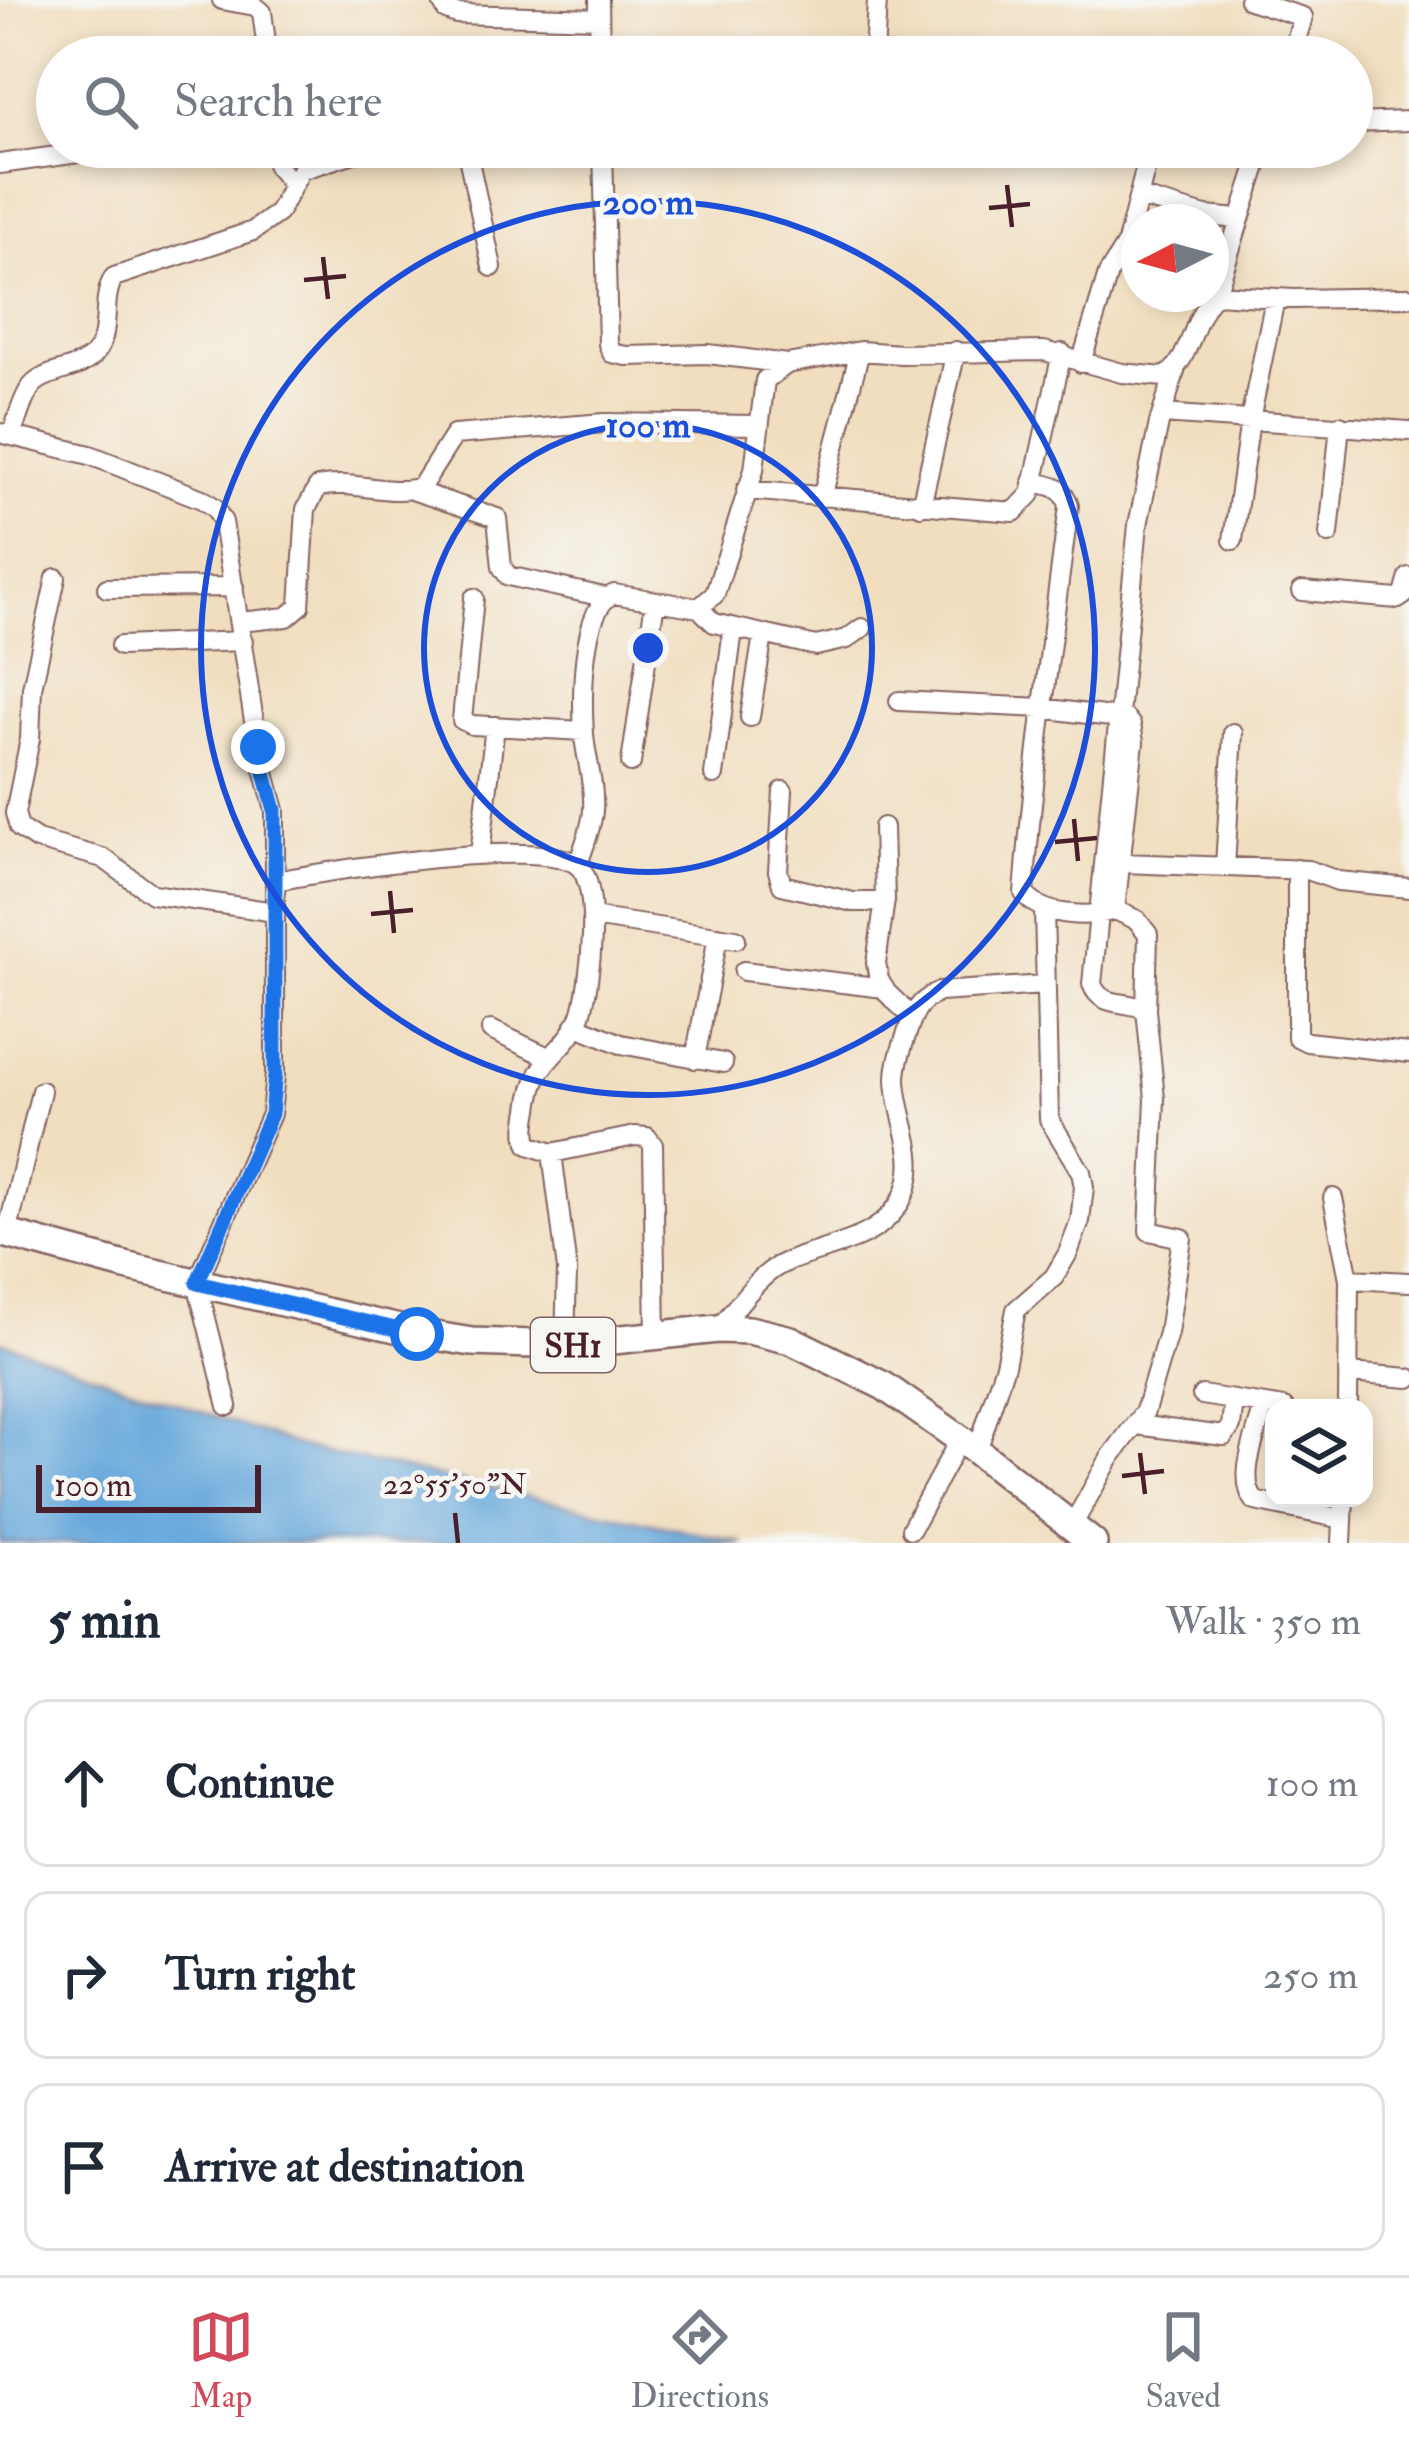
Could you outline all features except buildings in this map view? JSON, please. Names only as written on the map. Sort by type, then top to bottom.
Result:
[{"type":"main road","name":"SH1","points":[[4,1233],[430,1336],[501,1345],[565,1345],[718,1329],[771,1334],[817,1350],[884,1386],[1083,1534]]},
{"type":"street","points":[[222,0],[255,6],[262,12],[265,36]]},
{"type":"street","points":[[442,0],[446,10],[456,14],[599,9]]},
{"type":"street","points":[[875,36],[877,0]]},
{"type":"street","points":[[1249,0],[1304,8]]},
{"type":"street","points":[[1373,123],[1409,122]]},
{"type":"street","points":[[0,164],[36,159]]},
{"type":"street","points":[[279,168],[293,185]]},
{"type":"street","points":[[228,1406],[197,1283],[271,1114],[275,810],[258,747],[223,522],[202,499],[69,448],[6,434],[38,380],[91,358],[99,348],[114,277],[253,231],[278,213],[305,168]]},
{"type":"street","points":[[471,168],[492,267]]},
{"type":"street","points":[[604,168],[608,344],[613,353],[708,354],[787,364],[860,351],[1062,353],[1081,363],[1164,377],[1175,372]]},
{"type":"street","points":[[1081,363],[1108,274],[1126,243],[1146,168]]},
{"type":"street","points":[[1229,252],[1256,168]]},
{"type":"street","points":[[1139,196],[1190,212],[1239,219]]},
{"type":"street","points":[[1229,295],[1409,297]]},
{"type":"street","points":[[1233,540],[1250,420],[1275,299]]},
{"type":"street","points":[[1146,1010],[1108,1002],[1095,993],[1092,984],[1105,913],[1116,717],[1138,525],[1162,414],[1202,312]]},
{"type":"street","points":[[822,497],[860,351]]},
{"type":"street","points":[[921,506],[956,351]]},
{"type":"street","points":[[746,490],[1014,512],[1024,506],[1034,482],[1062,353]]},
{"type":"street","points":[[578,865],[593,810],[584,731],[587,638],[595,611],[604,598],[614,594],[699,608],[708,604],[715,594],[758,446],[765,380],[787,364]]},
{"type":"street","points":[[1162,414],[1409,431]]},
{"type":"street","points":[[412,490],[422,487],[448,442],[463,432],[604,423],[758,425]]},
{"type":"street","points":[[1329,534],[1340,425]]},
{"type":"street","points":[[1034,482],[1059,488],[1069,506],[1024,893],[1027,900],[1044,908],[1137,920],[1148,934],[1146,1010],[1155,1099],[1149,1231],[1182,1238],[1168,1333],[1145,1411],[1110,1458],[1083,1534]]},
{"type":"street","points":[[120,646],[241,631],[287,617],[300,606],[306,508],[318,487],[332,484],[412,490],[497,518],[502,567],[508,576],[604,598]]},
{"type":"street","points":[[1301,590],[1398,598],[1404,596],[1409,577]]},
{"type":"street","points":[[56,578],[32,688],[30,740],[15,813],[20,828],[37,840],[103,858],[152,894],[275,913]]},
{"type":"street","points":[[107,588],[234,587]]},
{"type":"street","points":[[474,598],[462,720],[584,731]]},
{"type":"street","points":[[631,764],[655,601]]},
{"type":"street","points":[[699,608],[714,623],[831,645],[862,628]]},
{"type":"street","points":[[714,775],[733,628]]},
{"type":"street","points":[[750,717],[763,635]]},
{"type":"street","points":[[898,701],[1042,708],[1116,717],[1131,725],[1134,742],[1123,863],[1105,913]]},
{"type":"street","points":[[480,854],[494,726]]},
{"type":"street","points":[[1225,867],[1233,733]]},
{"type":"street","points":[[0,783],[21,788]]},
{"type":"street","points":[[782,791],[778,872],[782,884],[853,902],[885,902]]},
{"type":"street","points":[[884,827],[885,902],[876,964],[884,988],[912,1017]]},
{"type":"street","points":[[275,881],[480,854],[563,859],[578,865],[589,878],[592,917],[584,994],[575,1025],[548,1057],[531,1088],[526,1137],[530,1145],[552,1154],[635,1136],[646,1137],[653,1145],[656,1336]]},
{"type":"street","points":[[1123,863],[1298,869],[1338,881],[1409,888]]},
{"type":"street","points":[[1298,869],[1297,1036],[1307,1042],[1409,1053]]},
{"type":"street","points":[[911,1529],[969,1445],[1005,1365],[1016,1310],[1054,1277],[1080,1221],[1081,1172],[1049,1119],[1044,908]]},
{"type":"street","points":[[592,917],[727,937],[695,1059]]},
{"type":"street","points":[[744,971],[884,988]]},
{"type":"street","points":[[718,1329],[764,1276],[782,1264],[863,1237],[888,1220],[903,1197],[911,1172],[911,1149],[896,1081],[897,1063],[912,1017],[924,999],[939,992],[1044,985]]},
{"type":"street","points":[[575,1025],[621,1044],[723,1063]]},
{"type":"street","points":[[491,1030],[548,1057]]},
{"type":"street","points":[[4,1233],[41,1091]]},
{"type":"street","points":[[552,1154],[567,1270],[565,1345]]},
{"type":"street","points":[[1334,1198],[1349,1279],[1349,1399]]},
{"type":"street","points":[[1349,1279],[1409,1282]]},
{"type":"street","points":[[1350,1373],[1409,1378]]},
{"type":"street","points":[[1202,1395],[1265,1405]]},
{"type":"street","points":[[1136,1425],[1224,1436],[1232,1426],[1234,1400]]},
{"type":"street","points":[[1265,1430],[1247,1475],[1248,1492],[1255,1502],[1265,1504]]},
{"type":"street","points":[[1279,1507],[1343,1520]]},
{"type":"street","points":[[1342,1543],[1344,1507]]},
{"type":"water","points":[[0,1341],[301,1447],[744,1543],[0,1543]]},
{"type":"route","points":[[258,747],[275,810],[271,1114],[197,1283],[417,1334]]}]
